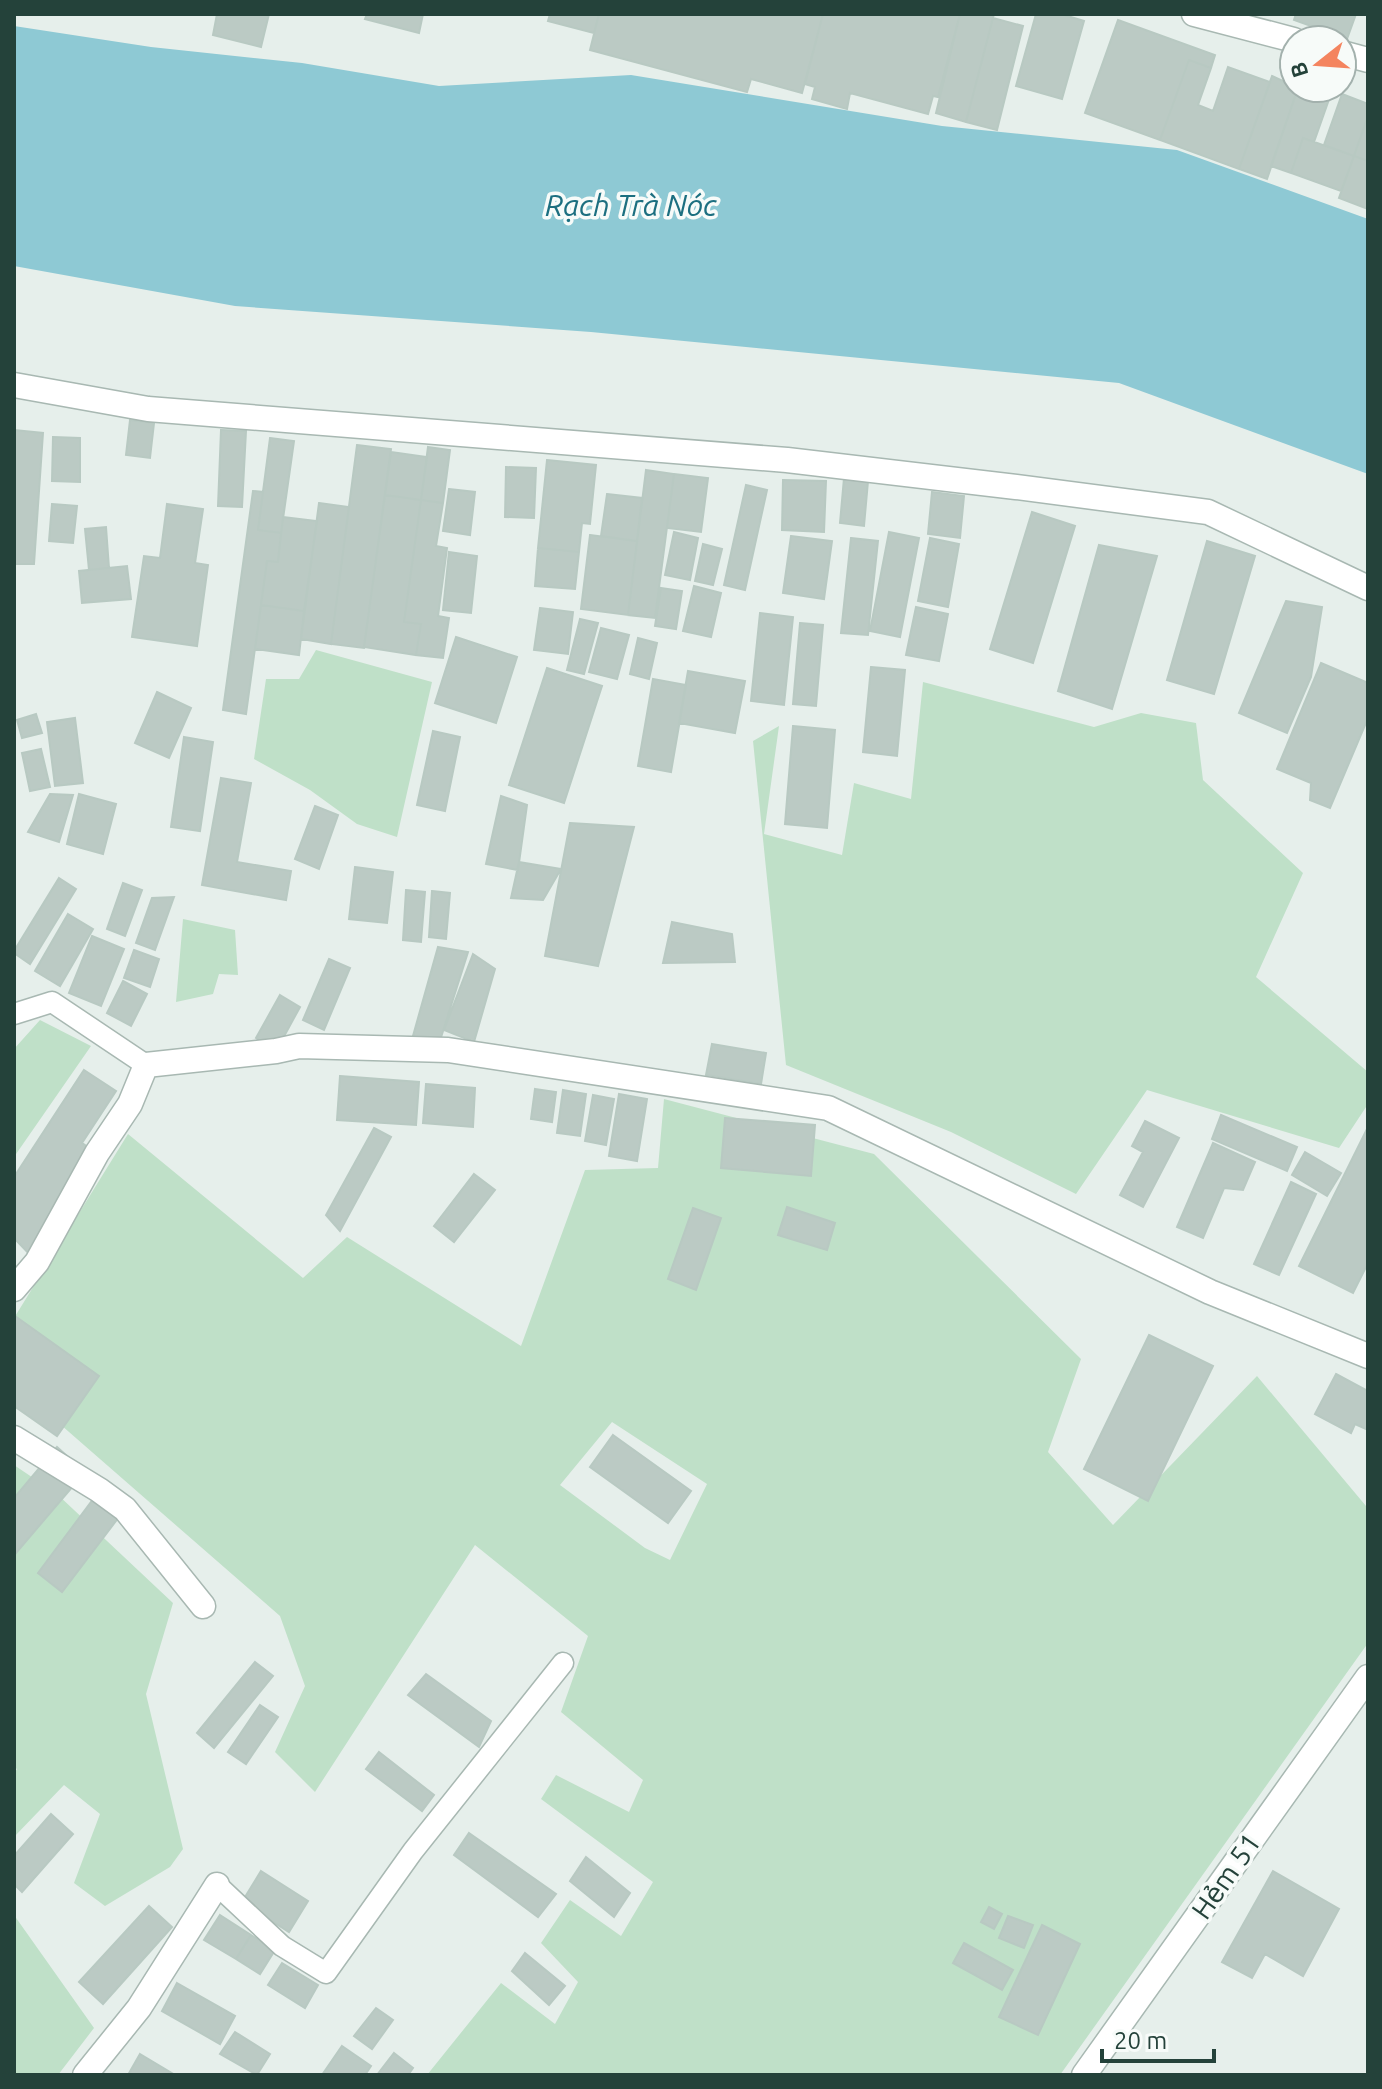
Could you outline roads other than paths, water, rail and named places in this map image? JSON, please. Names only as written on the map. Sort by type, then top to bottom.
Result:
[{"type":"street","points":[[1194,14],[1278,36]]},
{"type":"street","points":[[14,385],[148,409],[787,460],[1208,512],[1368,588]]},
{"type":"street","points":[[14,1289],[37,1262],[97,1153],[130,1104],[146,1065],[299,1046],[448,1050],[828,1108],[1210,1292],[1368,1356]]},
{"type":"street","points":[[14,1438],[125,1509],[203,1606]]},
{"type":"street","name":"Hẻm 51","points":[[1084,2075],[1368,1677]]},
{"type":"street","points":[[85,2075],[139,2008],[217,1885]]},
{"type":"lane","points":[[14,1014],[52,1002],[146,1065]]},
{"type":"lane","points":[[217,1885],[282,1946],[326,1973],[413,1851],[563,1663]]},
{"type":"water","name":"Rạch Trà Nóc","points":[[14,26],[151,47],[302,63],[439,86],[631,75],[942,126],[1177,150],[1368,219],[1368,474],[1119,383],[591,332],[235,306],[14,266]]}]
